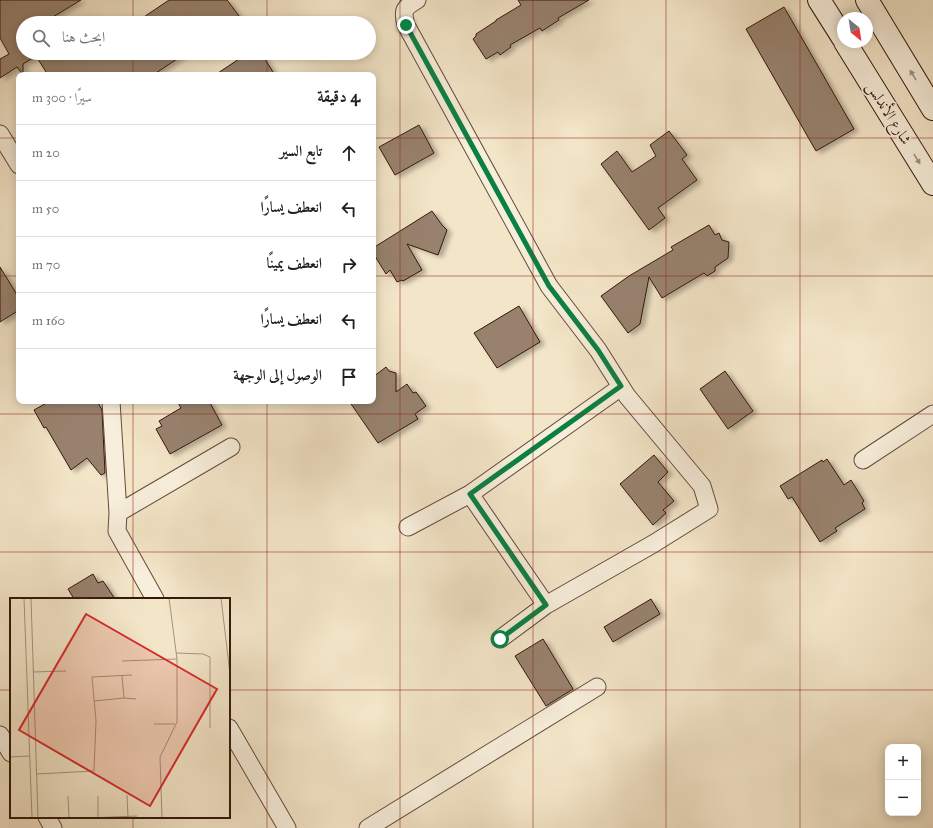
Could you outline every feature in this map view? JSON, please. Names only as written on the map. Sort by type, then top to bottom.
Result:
[{"type":"main road","points":[[820,0],[837,28]]},
{"type":"main road","points":[[867,0],[933,108]]},
{"type":"main road","name":"شارع الأندلس","points":[[849,48],[933,184]]},
{"type":"street","points":[[417,0],[407,6],[404,12],[406,25],[549,286],[598,350],[627,396],[702,486],[709,509],[653,544],[546,605],[500,639]]},
{"type":"street","points":[[0,134],[16,160]]},
{"type":"street","points":[[408,527],[470,494],[621,386]]},
{"type":"street","points":[[111,404],[118,513],[117,531],[154,598]]},
{"type":"street","points":[[863,460],[933,414]]},
{"type":"street","points":[[118,513],[231,447]]},
{"type":"street","points":[[470,494],[546,605]]},
{"type":"street","points":[[368,828],[597,687]]},
{"type":"street","points":[[230,730],[287,828]]},
{"type":"street","points":[[0,735],[10,751]]},
{"type":"street","points":[[48,818],[53,828]]},
{"type":"building","points":[[0,0],[81,0],[55,16],[16,16],[16,60],[30,60],[23,64],[23,72],[21,72],[17,67],[0,78],[0,59],[9,54],[0,38]]},
{"type":"building","points":[[169,0],[227,0],[239,16],[145,16]]},
{"type":"building","points":[[518,0],[589,0],[558,18],[559,20],[542,31],[540,28],[510,45],[511,47],[500,55],[498,52],[486,59],[473,39],[476,34],[521,5]]},
{"type":"building","points":[[784,7],[854,129],[816,151],[746,29]]},
{"type":"building","points":[[39,60],[176,60],[158,72],[46,72]]},
{"type":"building","points":[[238,60],[265,60],[273,72],[220,72]]},
{"type":"building","points":[[419,125],[434,153],[395,175],[379,147]]},
{"type":"building","points":[[669,131],[687,155],[682,159],[697,180],[658,208],[665,218],[649,230],[601,164],[617,151],[632,172],[656,156],[650,145]]},
{"type":"building","points":[[432,211],[447,230],[438,255],[407,244],[422,270],[403,281],[397,282],[390,270],[386,274],[376,258],[376,246]]},
{"type":"building","points":[[709,225],[715,235],[719,233],[722,240],[729,242],[728,258],[715,267],[715,271],[707,276],[704,273],[662,298],[649,277],[640,324],[628,333],[601,296],[629,276],[673,250],[671,247]]},
{"type":"building","points":[[0,267],[16,293],[16,312],[0,322]]},
{"type":"building","points":[[519,306],[540,342],[497,368],[474,333]]},
{"type":"building","points":[[386,367],[389,371],[396,373],[396,392],[407,384],[413,393],[416,392],[426,406],[415,414],[418,419],[378,443],[351,404],[376,404],[376,375]]},
{"type":"building","points":[[725,371],[753,411],[728,429],[700,389]]},
{"type":"building","points":[[45,404],[99,404],[102,410],[105,473],[101,475],[87,458],[71,470],[46,427],[44,428],[34,410]]},
{"type":"building","points":[[179,404],[211,404],[222,425],[170,454],[156,429],[162,426],[159,421],[181,408]]},
{"type":"building","points":[[654,455],[668,472],[658,482],[674,501],[663,510],[666,513],[653,525],[620,484]]},
{"type":"building","points":[[827,459],[844,485],[851,480],[864,501],[862,503],[865,509],[835,528],[837,531],[820,542],[792,497],[788,499],[780,486],[822,460],[823,462]]},
{"type":"building","points":[[93,574],[98,583],[103,581],[114,598],[73,598],[68,589]]},
{"type":"building","points":[[651,599],[660,614],[613,642],[604,627]]},
{"type":"building","points":[[543,639],[573,689],[546,706],[515,656]]},
{"type":"route","points":[[406,25],[549,286],[598,350],[621,386],[470,494],[546,605],[500,639]]}]
